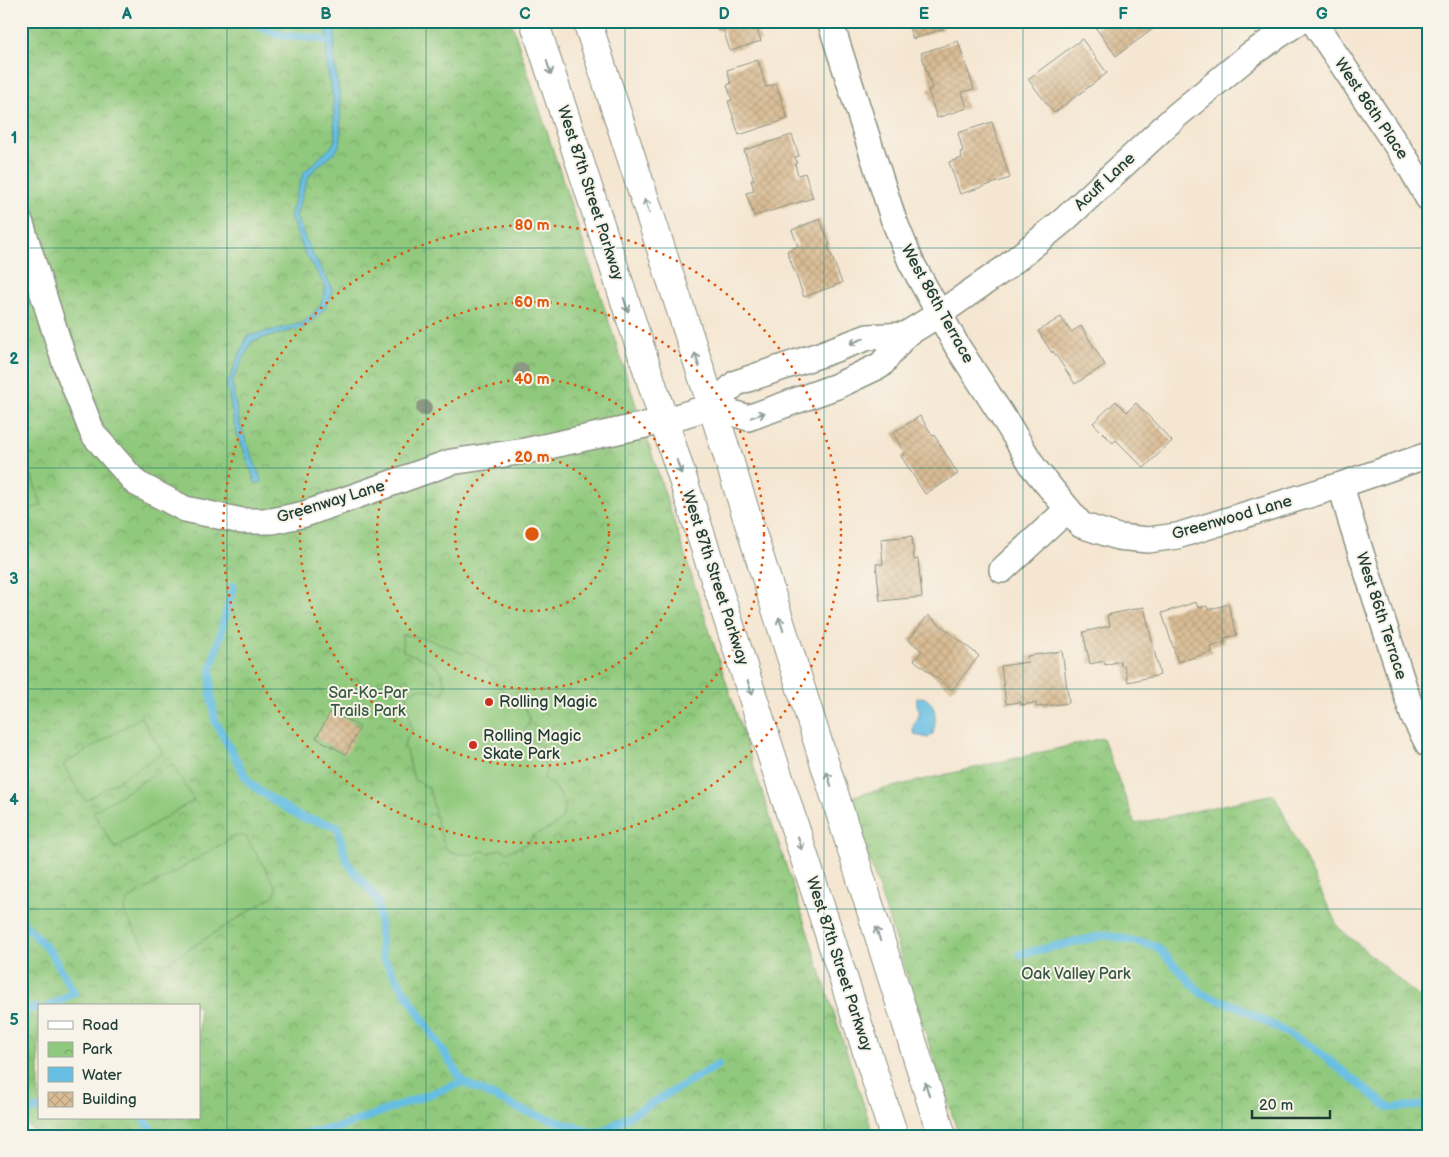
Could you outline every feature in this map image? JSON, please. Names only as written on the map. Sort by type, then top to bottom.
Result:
[{"type":"main road","name":"West 87th Street Parkway","points":[[534,21],[894,1136]]},
{"type":"main road","points":[[587,21],[712,406],[942,1136]]},
{"type":"street","name":"West 86th Terrace","points":[[830,21],[893,218],[911,262],[957,346],[1034,468],[1068,509]]},
{"type":"street","name":"Acuff Lane","points":[[712,406],[748,418],[828,389],[881,365],[905,335],[1004,269],[1064,220],[1176,116],[1251,54],[1300,21]]},
{"type":"street","name":"West 86th Place","points":[[1313,21],[1407,161],[1428,198]]},
{"type":"street","name":"Greenway Lane","points":[[21,224],[65,363],[93,434],[136,483],[185,509],[242,521],[272,521],[305,514],[452,462],[526,451],[664,421]]},
{"type":"street","name":"Acuff Lane","points":[[664,421],[712,406],[736,383],[868,337],[905,335]]},
{"type":"street","name":"Greenwood Lane","points":[[1068,509],[1081,525],[1118,537],[1148,540],[1177,536],[1341,485],[1428,454]]},
{"type":"street","name":"West 86th Terrace","points":[[1341,485],[1413,715],[1428,744]]},
{"type":"street","points":[[1002,570],[1068,509]]},
{"type":"green space","name":"Sar-Ko-Par Trails Park","points":[[21,21],[511,21],[874,1136],[41,1136],[21,1121]]},
{"type":"green space","points":[[21,448],[42,505],[21,512]]},
{"type":"green space","name":"Rolling Magic Skate Park","points":[[402,635],[426,639],[464,654],[467,650],[489,666],[486,671],[511,700],[516,700],[524,708],[529,716],[529,720],[528,725],[520,734],[542,746],[540,755],[544,759],[546,773],[544,779],[555,787],[562,799],[564,814],[557,824],[532,836],[529,843],[507,852],[500,849],[489,853],[482,851],[472,854],[459,854],[449,851],[445,847],[429,788],[414,779],[404,744],[412,729],[407,707],[407,695],[420,689],[442,695],[446,688],[441,670],[426,660],[403,651]]},
{"type":"green space","points":[[141,717],[163,753],[85,801],[63,765]]},
{"type":"green space","name":"Oak Valley Park","points":[[1103,738],[1135,824],[1274,794],[1338,927],[1428,1005],[1428,1136],[959,1136],[849,797]]},
{"type":"green space","points":[[172,764],[194,800],[115,848],[93,812]]},
{"type":"green space","points":[[237,835],[246,837],[275,885],[276,890],[273,896],[170,961],[162,964],[154,961],[125,915],[124,909],[129,899]]},
{"type":"water","points":[[327,21],[336,21],[334,61],[340,97],[341,141],[332,156],[313,171],[308,178],[296,216],[309,248],[332,290],[323,311],[305,327],[252,341],[233,380],[232,384],[239,422],[262,482],[256,484],[234,424],[227,384],[248,336],[303,323],[319,308],[325,293],[325,286],[304,251],[290,216],[303,173],[331,147],[335,140],[333,98],[326,61]]},
{"type":"water","points":[[922,697],[931,703],[935,712],[933,734],[928,738],[915,735],[913,731],[919,713],[917,698]]},
{"type":"building","points":[[715,21],[754,21],[761,41],[730,51],[723,29],[718,31]]},
{"type":"building","points":[[907,21],[940,21],[943,29],[913,39]]},
{"type":"building","points":[[1105,21],[1164,21],[1116,56],[1096,28]]},
{"type":"building","points":[[1082,39],[1107,73],[1054,113],[1028,79]]},
{"type":"building","points":[[958,41],[974,89],[962,92],[967,108],[937,118],[928,90],[932,88],[921,53]]},
{"type":"building","points":[[758,60],[766,87],[776,84],[788,119],[739,135],[728,101],[732,100],[727,85],[731,84],[727,70]]},
{"type":"building","points":[[992,122],[1010,178],[960,194],[949,162],[962,158],[960,152],[963,151],[958,133]]},
{"type":"building","points":[[792,135],[799,156],[795,157],[798,175],[805,173],[813,198],[754,216],[746,193],[754,191],[751,180],[754,180],[744,150]]},
{"type":"building","points":[[820,219],[842,283],[804,297],[787,251],[798,246],[792,230]]},
{"type":"building","points":[[1061,317],[1071,332],[1081,326],[1105,365],[1075,384],[1038,331]]},
{"type":"building","points":[[1116,401],[1127,412],[1136,403],[1172,441],[1144,468],[1116,440],[1113,443],[1093,423]]},
{"type":"building","points":[[920,416],[958,474],[925,494],[901,456],[905,454],[893,433]]},
{"type":"building","points":[[912,536],[914,560],[918,559],[922,597],[880,601],[876,564],[883,564],[881,539]]},
{"type":"building","points":[[1196,602],[1198,608],[1207,606],[1208,610],[1228,604],[1237,635],[1224,638],[1225,642],[1211,647],[1212,652],[1178,662],[1162,613]]},
{"type":"building","points":[[1144,607],[1160,675],[1128,682],[1124,665],[1121,666],[1120,661],[1105,665],[1104,661],[1090,664],[1083,632],[1110,626],[1107,615]]},
{"type":"building","points":[[928,615],[979,656],[952,690],[914,660],[922,651],[909,640]]},
{"type":"building","points":[[1062,651],[1069,703],[1036,707],[1036,703],[1006,704],[1001,666],[1028,662],[1027,656]]},
{"type":"building","points":[[331,711],[360,727],[346,754],[316,738]]},
{"type":"waterway","points":[[248,21],[279,35],[320,39],[330,44]]},
{"type":"waterway","points":[[233,586],[211,670],[211,695],[215,721],[248,781],[258,790],[300,817],[337,826],[347,862],[378,901],[382,956],[463,1082]]},
{"type":"waterway","points":[[21,920],[52,954],[74,993],[53,1004]]},
{"type":"waterway","points":[[1020,954],[1106,935],[1156,946],[1202,994],[1239,1007],[1311,1046],[1389,1108],[1428,1105]]},
{"type":"waterway","points":[[21,1009],[38,1008]]},
{"type":"waterway","points":[[294,1136],[340,1127],[463,1082],[524,1111],[598,1134],[718,1065]]},
{"type":"waterway","points":[[21,1114],[38,1108]]},
{"type":"waterway","points":[[144,1120],[156,1136]]},
{"type":"place","name":"Rolling Magic","points":[[489,702]]},
{"type":"place","name":"Rolling Magic Skate Park","points":[[473,745]]}]
